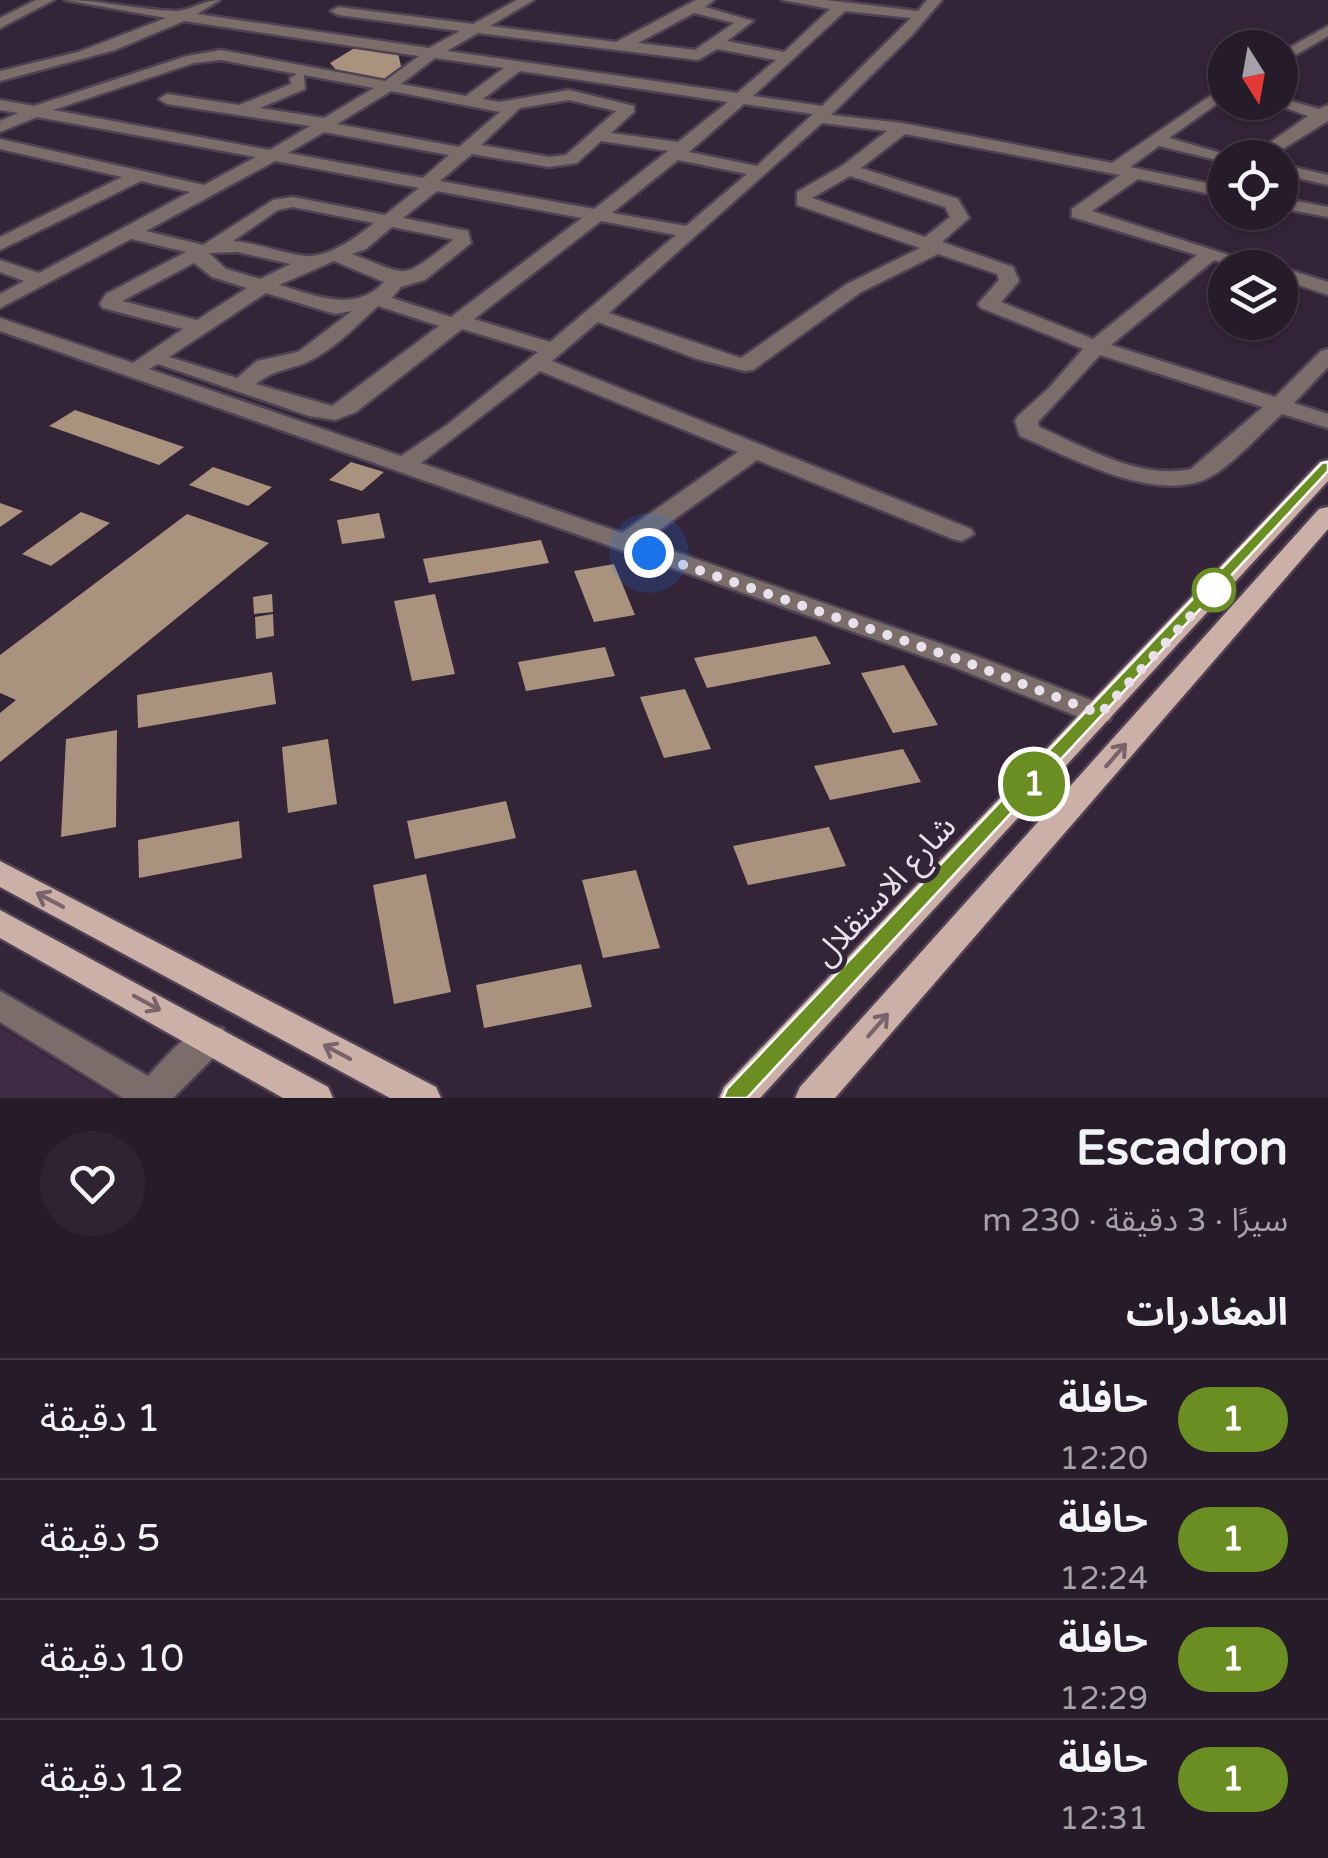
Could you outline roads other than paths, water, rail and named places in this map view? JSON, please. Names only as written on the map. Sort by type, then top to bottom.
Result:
[{"type":"main road","name":"شارع الاستقلال","points":[[737,1098],[1328,467]]},
{"type":"main road","points":[[813,1098],[1328,514]]},
{"type":"main road","points":[[0,873],[423,1098]]},
{"type":"main road","points":[[0,923],[315,1098]]},
{"type":"street","points":[[0,24],[47,0]]},
{"type":"street","points":[[72,0],[742,97],[1208,188]]},
{"type":"street","points":[[130,8],[146,0]]},
{"type":"street","points":[[178,15],[197,0]]},
{"type":"street","points":[[0,73],[86,57],[214,0]]},
{"type":"street","points":[[228,74],[362,0]]},
{"type":"street","points":[[0,304],[273,156],[387,87],[435,52],[527,0]]},
{"type":"street","points":[[789,0],[918,15]]},
{"type":"street","points":[[406,464],[446,437],[761,172],[907,32],[935,0]]},
{"type":"street","points":[[338,11],[476,30],[620,46],[692,56],[704,54],[746,21],[701,5],[620,46],[582,72]]},
{"type":"street","points":[[0,324],[240,386],[317,412],[335,413],[348,407],[679,151],[842,6]]},
{"type":"street","points":[[383,44],[415,22]]},
{"type":"street","points":[[1298,48],[1328,30]]},
{"type":"street","points":[[469,101],[541,38]]},
{"type":"street","points":[[716,44],[787,57]]},
{"type":"street","points":[[0,127],[28,112],[208,56],[253,60],[305,75],[513,109],[359,245],[306,263],[264,286],[144,363]]},
{"type":"street","points":[[174,66],[268,79],[305,75]]},
{"type":"street","points":[[236,108],[268,102],[299,86],[305,75]]},
{"type":"street","points":[[167,99],[548,162],[571,159],[627,112],[626,106],[570,94],[501,106]]},
{"type":"street","points":[[1115,169],[1208,103]]},
{"type":"street","points":[[0,106],[688,232]]},
{"type":"street","points":[[1298,107],[1326,114]]},
{"type":"street","points":[[1285,140],[1326,114]]},
{"type":"street","points":[[902,128],[848,170],[803,196],[802,201],[1010,274],[1009,282],[988,302],[992,306],[1096,346],[1328,422]]},
{"type":"street","points":[[599,136],[761,172]]},
{"type":"street","points":[[1156,140],[1208,153]]},
{"type":"street","points":[[0,144],[208,191]]},
{"type":"street","points":[[594,314],[704,355],[745,365],[842,295],[933,245],[960,218],[952,202],[848,170]]},
{"type":"street","points":[[1135,173],[1078,213],[1208,252]]},
{"type":"street","points":[[1298,173],[1328,180]]},
{"type":"street","points":[[0,244],[142,174]]},
{"type":"street","points":[[200,327],[110,304],[113,298],[274,205],[293,202],[462,235],[464,239],[418,276],[394,283],[360,317],[305,356],[266,366],[240,386]]},
{"type":"street","points":[[1298,206],[1328,212]]},
{"type":"street","points":[[130,232],[202,250],[240,245],[279,252],[306,263]]},
{"type":"street","points":[[202,250],[212,270],[335,308],[373,302],[455,322],[544,355],[756,450],[962,534]]},
{"type":"street","points":[[336,255],[377,267],[392,276],[394,283]]},
{"type":"street","points":[[1208,255],[1096,346],[1056,394],[1026,421],[1028,431],[1150,477],[1188,478],[1199,474],[1278,406],[1328,355]]},
{"type":"street","points":[[0,266],[42,280]]},
{"type":"street","points":[[1298,280],[1328,289]]},
{"type":"street","points":[[0,304],[406,464],[623,544],[966,662],[1100,714]]},
{"type":"street","points":[[623,544],[756,450]]},
{"type":"street","points":[[0,1006],[152,1097],[210,1038]]}]
